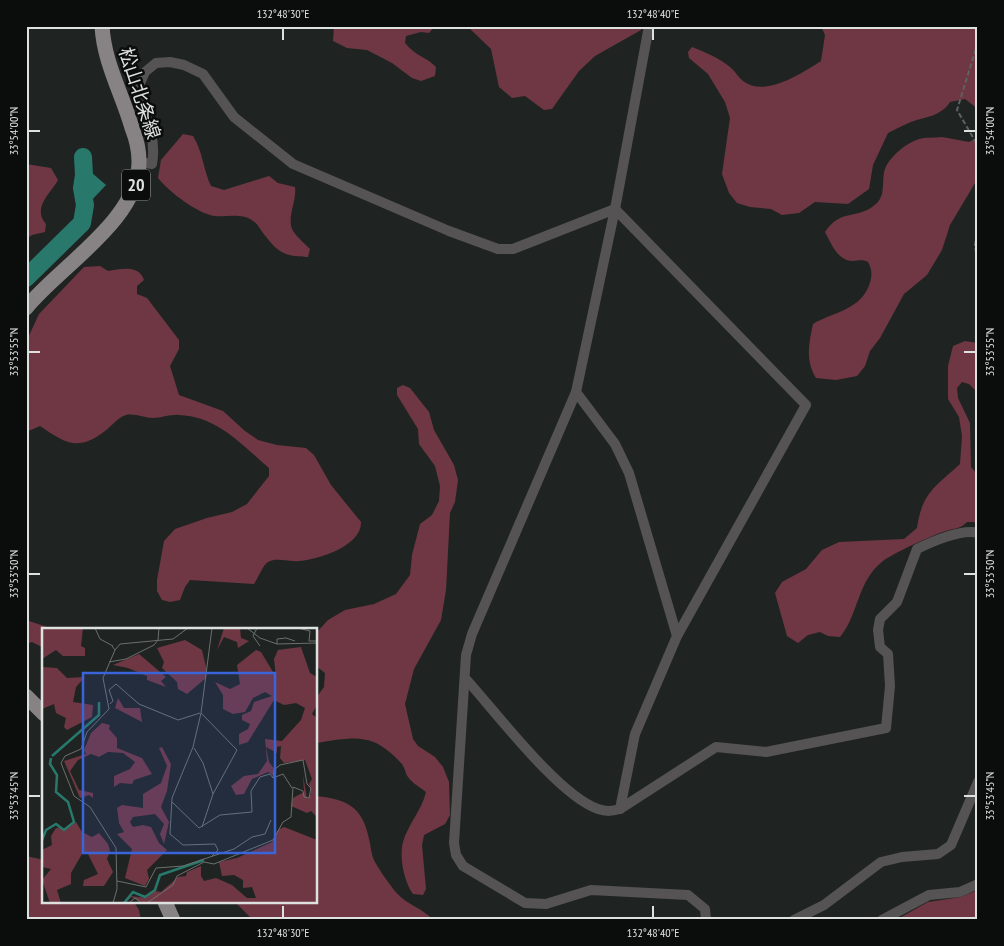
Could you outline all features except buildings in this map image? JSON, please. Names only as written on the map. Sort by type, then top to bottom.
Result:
[{"type":"main road","name":"松山北条線","points":[[26,308],[121,212],[135,188],[140,162],[132,125],[107,59],[102,26]]},
{"type":"main road","points":[[26,696],[42,712]]},
{"type":"main road","points":[[166,904],[173,920]]},
{"type":"street","points":[[649,26],[615,209],[576,392],[472,634],[466,655],[454,843],[456,855],[463,866],[525,903],[546,904],[591,890],[688,895],[705,908],[706,920]]},
{"type":"street","points":[[140,162],[152,164],[155,150],[137,90],[145,72],[156,63],[170,62],[203,74],[234,117],[293,164],[449,231],[498,249],[513,249],[615,209]]},
{"type":"street","points":[[615,209],[806,405],[677,636],[635,734],[620,809]]},
{"type":"street","points":[[576,392],[615,444],[629,473],[677,636]]},
{"type":"street","points":[[465,678],[559,784],[596,809],[608,812],[620,809],[716,747],[766,752],[886,728],[890,686],[888,654],[880,647],[878,630],[880,619],[897,602],[917,549],[953,534],[967,531],[978,533]]},
{"type":"street","points":[[794,920],[824,905],[881,862],[902,857],[938,854],[951,845],[974,798],[978,782]]},
{"type":"street","points":[[882,920],[929,896],[960,892],[978,884]]},
{"type":"path","points":[[978,42],[957,110],[978,146]]},
{"type":"path","points":[[978,226],[975,245],[978,268]]},
{"type":"shaded area","points":[[334,26],[435,26],[429,33],[421,32],[406,36],[405,43],[436,67],[435,76],[421,81],[412,78],[392,63],[367,50],[347,48],[333,41]]},
{"type":"shaded area","points":[[467,26],[642,26],[641,30],[595,56],[579,71],[552,109],[544,110],[525,96],[512,98],[499,87],[491,49]]},
{"type":"shaded area","points":[[821,26],[978,26],[978,109],[965,99],[950,102],[942,111],[908,123],[888,133],[873,165],[869,189],[848,204],[815,202],[799,213],[782,215],[771,209],[750,207],[737,203],[729,193],[722,174],[730,118],[725,102],[708,74],[689,58],[688,52],[692,47],[712,56],[726,64],[743,81],[752,86],[762,87],[783,82],[821,61],[825,35]]},
{"type":"shaded area","points":[[183,134],[193,136],[211,186],[224,190],[269,176],[278,183],[295,187],[291,226],[293,231],[310,249],[308,257],[281,252],[256,223],[245,217],[215,216],[200,211],[184,202],[163,184],[158,178],[161,160]]},
{"type":"shaded area","points":[[942,137],[969,142],[978,137],[978,178],[950,225],[942,250],[927,275],[904,294],[880,338],[870,351],[865,366],[857,376],[836,380],[816,378],[809,358],[809,345],[813,324],[858,302],[868,288],[871,275],[871,268],[868,262],[842,258],[832,246],[825,232],[838,219],[863,212],[880,200],[883,177],[888,162],[903,148],[919,139]]},
{"type":"shaded area","points":[[26,164],[51,168],[58,180],[42,207],[42,218],[46,224],[45,232],[32,235],[26,239]]},
{"type":"shaded area","points":[[92,173],[106,185],[90,202],[86,193],[86,179]]},
{"type":"shaded area","points":[[100,266],[108,271],[134,270],[142,275],[144,280],[137,286],[137,294],[147,298],[179,340],[179,349],[170,366],[179,395],[223,411],[258,440],[277,445],[306,448],[314,455],[331,485],[361,522],[355,538],[338,550],[318,557],[300,561],[275,560],[268,562],[254,584],[190,580],[180,600],[170,602],[162,600],[157,591],[157,580],[164,541],[175,529],[232,512],[247,504],[269,476],[269,468],[228,433],[205,420],[193,417],[176,415],[153,418],[126,415],[95,438],[79,443],[64,441],[40,426],[26,432],[26,342],[39,314],[84,267]]},
{"type":"shaded area","points":[[965,341],[978,343],[978,393],[969,384],[962,382],[957,388],[958,398],[970,423],[971,467],[978,475],[978,525],[974,522],[967,522],[960,527],[923,540],[883,561],[868,578],[851,618],[840,637],[828,636],[820,632],[808,635],[798,643],[787,636],[775,593],[782,582],[806,569],[822,550],[839,542],[904,539],[917,528],[922,506],[926,498],[960,464],[962,436],[959,417],[948,399],[948,366],[953,346]]},
{"type":"shaded area","points":[[403,385],[410,388],[429,412],[434,430],[454,465],[458,480],[455,502],[450,513],[446,590],[441,620],[414,669],[405,704],[413,739],[418,746],[435,757],[443,767],[449,782],[450,815],[445,824],[424,835],[422,845],[426,889],[423,895],[413,894],[410,889],[402,862],[402,848],[408,829],[421,806],[426,792],[414,784],[402,765],[391,753],[372,741],[342,739],[318,743],[318,695],[324,687],[325,673],[318,668],[318,631],[328,620],[345,610],[374,604],[396,594],[410,575],[412,555],[420,524],[432,515],[439,501],[440,486],[435,466],[419,444],[418,429],[397,395],[397,388]]},
{"type":"shaded area","points":[[26,620],[50,628],[42,628],[42,647],[32,642],[26,644]]},
{"type":"shaded area","points":[[318,796],[345,803],[358,813],[366,828],[374,859],[384,876],[399,895],[433,920],[253,920],[237,904],[318,904]]},
{"type":"shaded area","points":[[26,856],[42,860],[42,904],[135,904],[141,920],[26,920]]},
{"type":"shaded area","points":[[978,890],[978,920],[896,920],[928,902],[961,897]]},
{"type":"waterway","points":[[26,278],[82,223],[85,205],[82,188],[84,175],[83,157]]}]
